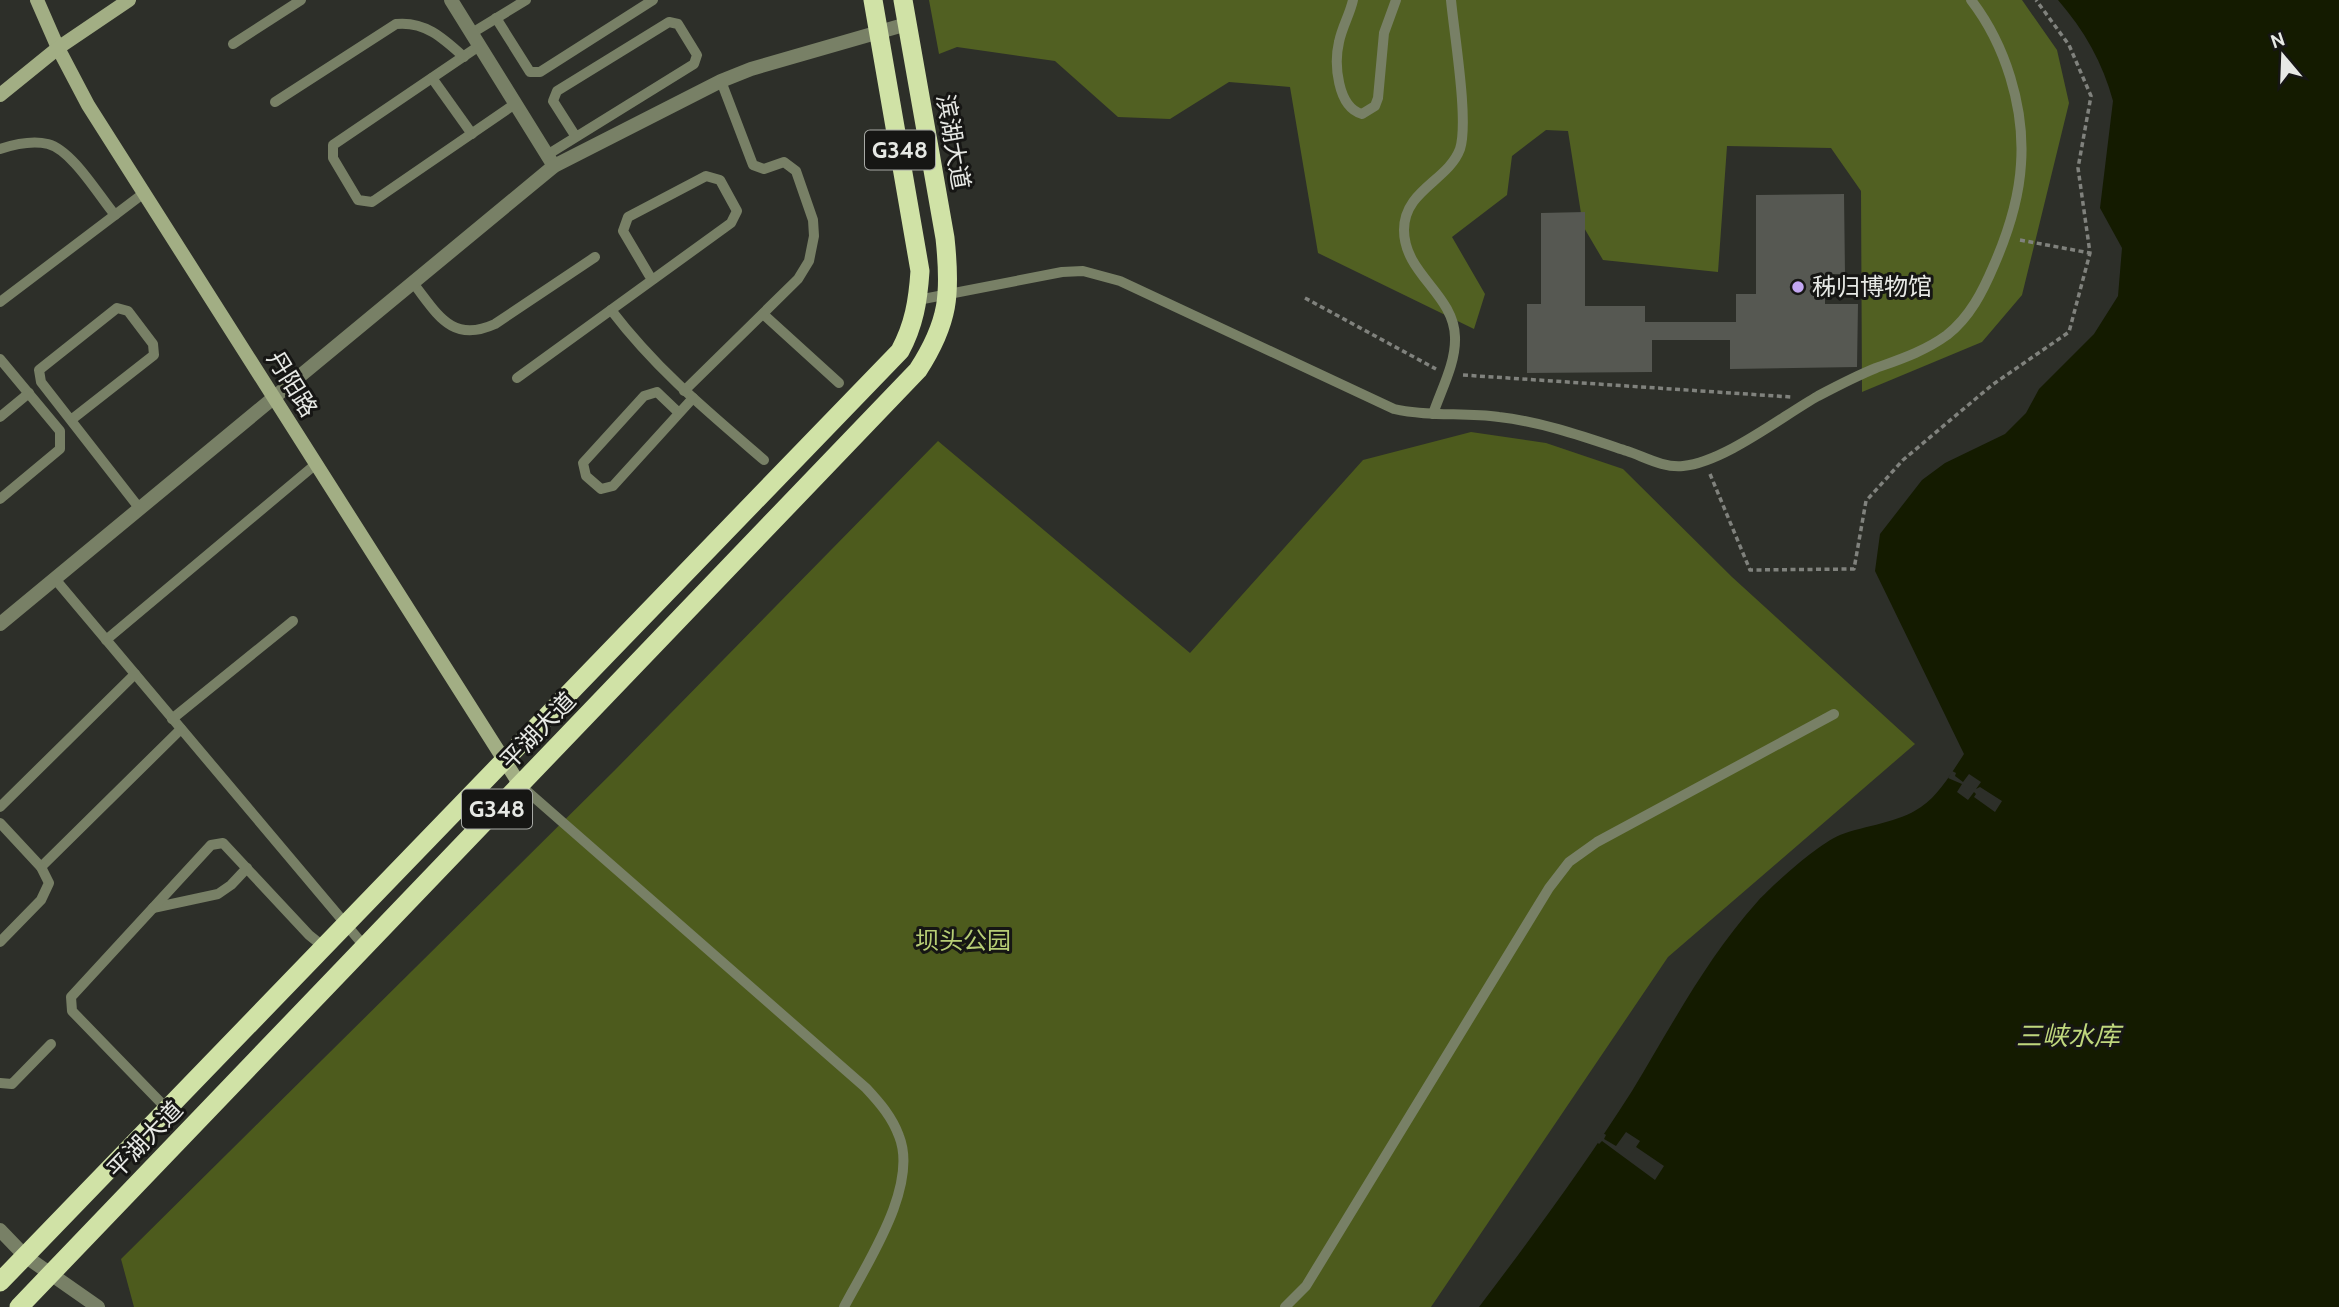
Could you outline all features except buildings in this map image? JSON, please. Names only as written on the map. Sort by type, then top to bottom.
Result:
[{"type":"highway","name":"G348","points":[[873,0],[916,244],[920,271],[918,300]]},
{"type":"highway","name":"滨湖大道","points":[[903,0],[945,237],[949,271],[947,294]]},
{"type":"highway","name":"平湖大道","points":[[19,1307],[918,370],[936,343],[947,294]]},
{"type":"highway","name":"平湖大道","points":[[0,1282],[900,351],[912,328],[918,300]]},
{"type":"main road","name":"丹阳路","points":[[37,0],[88,105],[520,785]]},
{"type":"main road","points":[[0,95],[58,48],[129,0]]},
{"type":"street","points":[[451,0],[550,161]]},
{"type":"street","points":[[0,624],[413,283],[550,161],[751,69],[907,23]]},
{"type":"street","points":[[0,1230],[25,1256],[92,1306]]},
{"type":"lane","points":[[233,44],[301,0]]},
{"type":"lane","points":[[515,104],[372,202],[358,200],[332,158],[333,145],[464,57],[475,40],[496,18],[526,0]]},
{"type":"lane","points":[[496,18],[530,72],[540,72],[653,0]]},
{"type":"lane","points":[[1353,0],[1340,39],[1337,61],[1345,100],[1355,112],[1362,114],[1375,106],[1378,99],[1384,33],[1396,0]]},
{"type":"lane","points":[[1433,414],[1454,353],[1453,320],[1446,306],[1415,267],[1406,248],[1404,228],[1407,210],[1429,183],[1453,162],[1463,135],[1451,0]]},
{"type":"lane","points":[[918,300],[1062,272],[1083,271],[1120,281],[1376,402],[1413,413],[1489,416],[1536,423],[1571,432],[1657,463],[1681,466],[1704,461],[1846,382],[1925,349],[1949,334],[1968,314],[1983,290],[2005,240],[2019,187],[2022,162],[2017,110],[2006,61],[1990,27],[1971,0]]},
{"type":"lane","points":[[275,102],[396,24],[412,22],[443,37],[464,57]]},
{"type":"lane","points":[[550,161],[576,137],[694,65],[697,55],[678,24],[669,22],[556,91],[553,101],[576,137]]},
{"type":"lane","points":[[432,78],[472,134]]},
{"type":"lane","points":[[679,413],[657,392],[644,396],[583,463],[586,476],[601,489],[613,486],[679,413],[688,395],[798,279],[809,261],[814,236],[813,220],[796,171],[784,162],[764,169],[753,165],[720,81]]},
{"type":"lane","points":[[0,149],[21,142],[49,144],[58,149],[66,154],[115,215]]},
{"type":"lane","points":[[517,378],[731,223],[737,211],[720,180],[706,176],[628,217],[623,231],[652,280]]},
{"type":"lane","points":[[0,302],[144,193]]},
{"type":"lane","points":[[413,283],[446,323],[457,330],[469,332],[495,324],[595,257]]},
{"type":"lane","points":[[71,420],[154,355],[153,345],[128,311],[117,308],[39,370],[41,382],[140,509]]},
{"type":"lane","points":[[611,310],[639,346],[688,395],[764,460]]},
{"type":"lane","points":[[763,314],[839,383]]},
{"type":"lane","points":[[0,359],[60,431],[60,449],[0,499]]},
{"type":"lane","points":[[0,417],[29,394]]},
{"type":"lane","points":[[106,640],[316,464]]},
{"type":"lane","points":[[55,579],[365,947]]},
{"type":"lane","points":[[172,719],[293,621]]},
{"type":"lane","points":[[0,807],[135,674]]},
{"type":"lane","points":[[1284,1307],[1306,1286],[1549,888],[1569,862],[1597,842],[1834,714]]},
{"type":"lane","points":[[41,867],[181,729]]},
{"type":"lane","points":[[520,785],[866,1087],[886,1110],[901,1139],[904,1172],[897,1204],[844,1307]]},
{"type":"lane","points":[[0,823],[41,867],[49,883],[41,900],[0,942]]},
{"type":"lane","points":[[167,1109],[72,1011],[71,997],[211,845],[223,843],[309,935],[324,947]]},
{"type":"lane","points":[[153,908],[218,894],[247,868]]},
{"type":"lane","points":[[0,1083],[12,1084],[51,1044]]},
{"type":"path","points":[[1704,461],[1751,570],[1854,569],[1866,501],[1903,460],[1992,385],[2069,332],[2090,253],[2078,168],[2091,96],[2069,45],[2036,0]]},
{"type":"path","points":[[2020,240],[2090,253]]},
{"type":"path","points":[[1305,298],[1447,374],[1798,397]]},
{"type":"green space","points":[[929,0],[2022,0],[2057,50],[2069,103],[2022,295],[1982,342],[1862,392],[1861,191],[1831,148],[1727,146],[1718,272],[1603,260],[1583,226],[1568,131],[1546,130],[1512,156],[1507,195],[1452,237],[1485,294],[1474,329],[1318,253],[1290,87],[1229,82],[1170,119],[1118,117],[1055,61],[957,47],[939,54]]},
{"type":"green space","name":"坝头公园","points":[[1471,432],[1546,443],[1623,469],[1732,577],[1915,744],[1668,957],[1431,1307],[134,1307],[121,1259],[615,770],[938,441],[1190,653],[1363,460]]},
{"type":"water","name":"三峡水库","points":[[2058,0],[2339,0],[2339,1307],[1479,1307],[1596,1146],[1706,969],[1758,901],[1797,865],[1831,840],[1902,817],[1921,807],[1939,790],[1964,754],[1875,571],[1880,534],[1922,480],[1945,463],[2005,434],[2026,413],[2039,389],[2094,334],[2118,296],[2122,248],[2100,208],[2113,101],[2092,48]]},
{"type":"pier","points":[[1952,771],[1963,782],[1969,774],[1981,782],[1976,789],[1980,787],[2002,801],[1995,812],[1974,797],[1974,792],[1968,800],[1957,792],[1962,784],[1948,778]]},
{"type":"pier","points":[[1626,1132],[1640,1141],[1636,1147],[1664,1166],[1655,1180],[1602,1141],[1599,1144],[1597,1142],[1603,1133],[1606,1135],[1604,1139],[1616,1146]]},
{"type":"place","name":"秭归博物馆","points":[[1798,287]]}]
